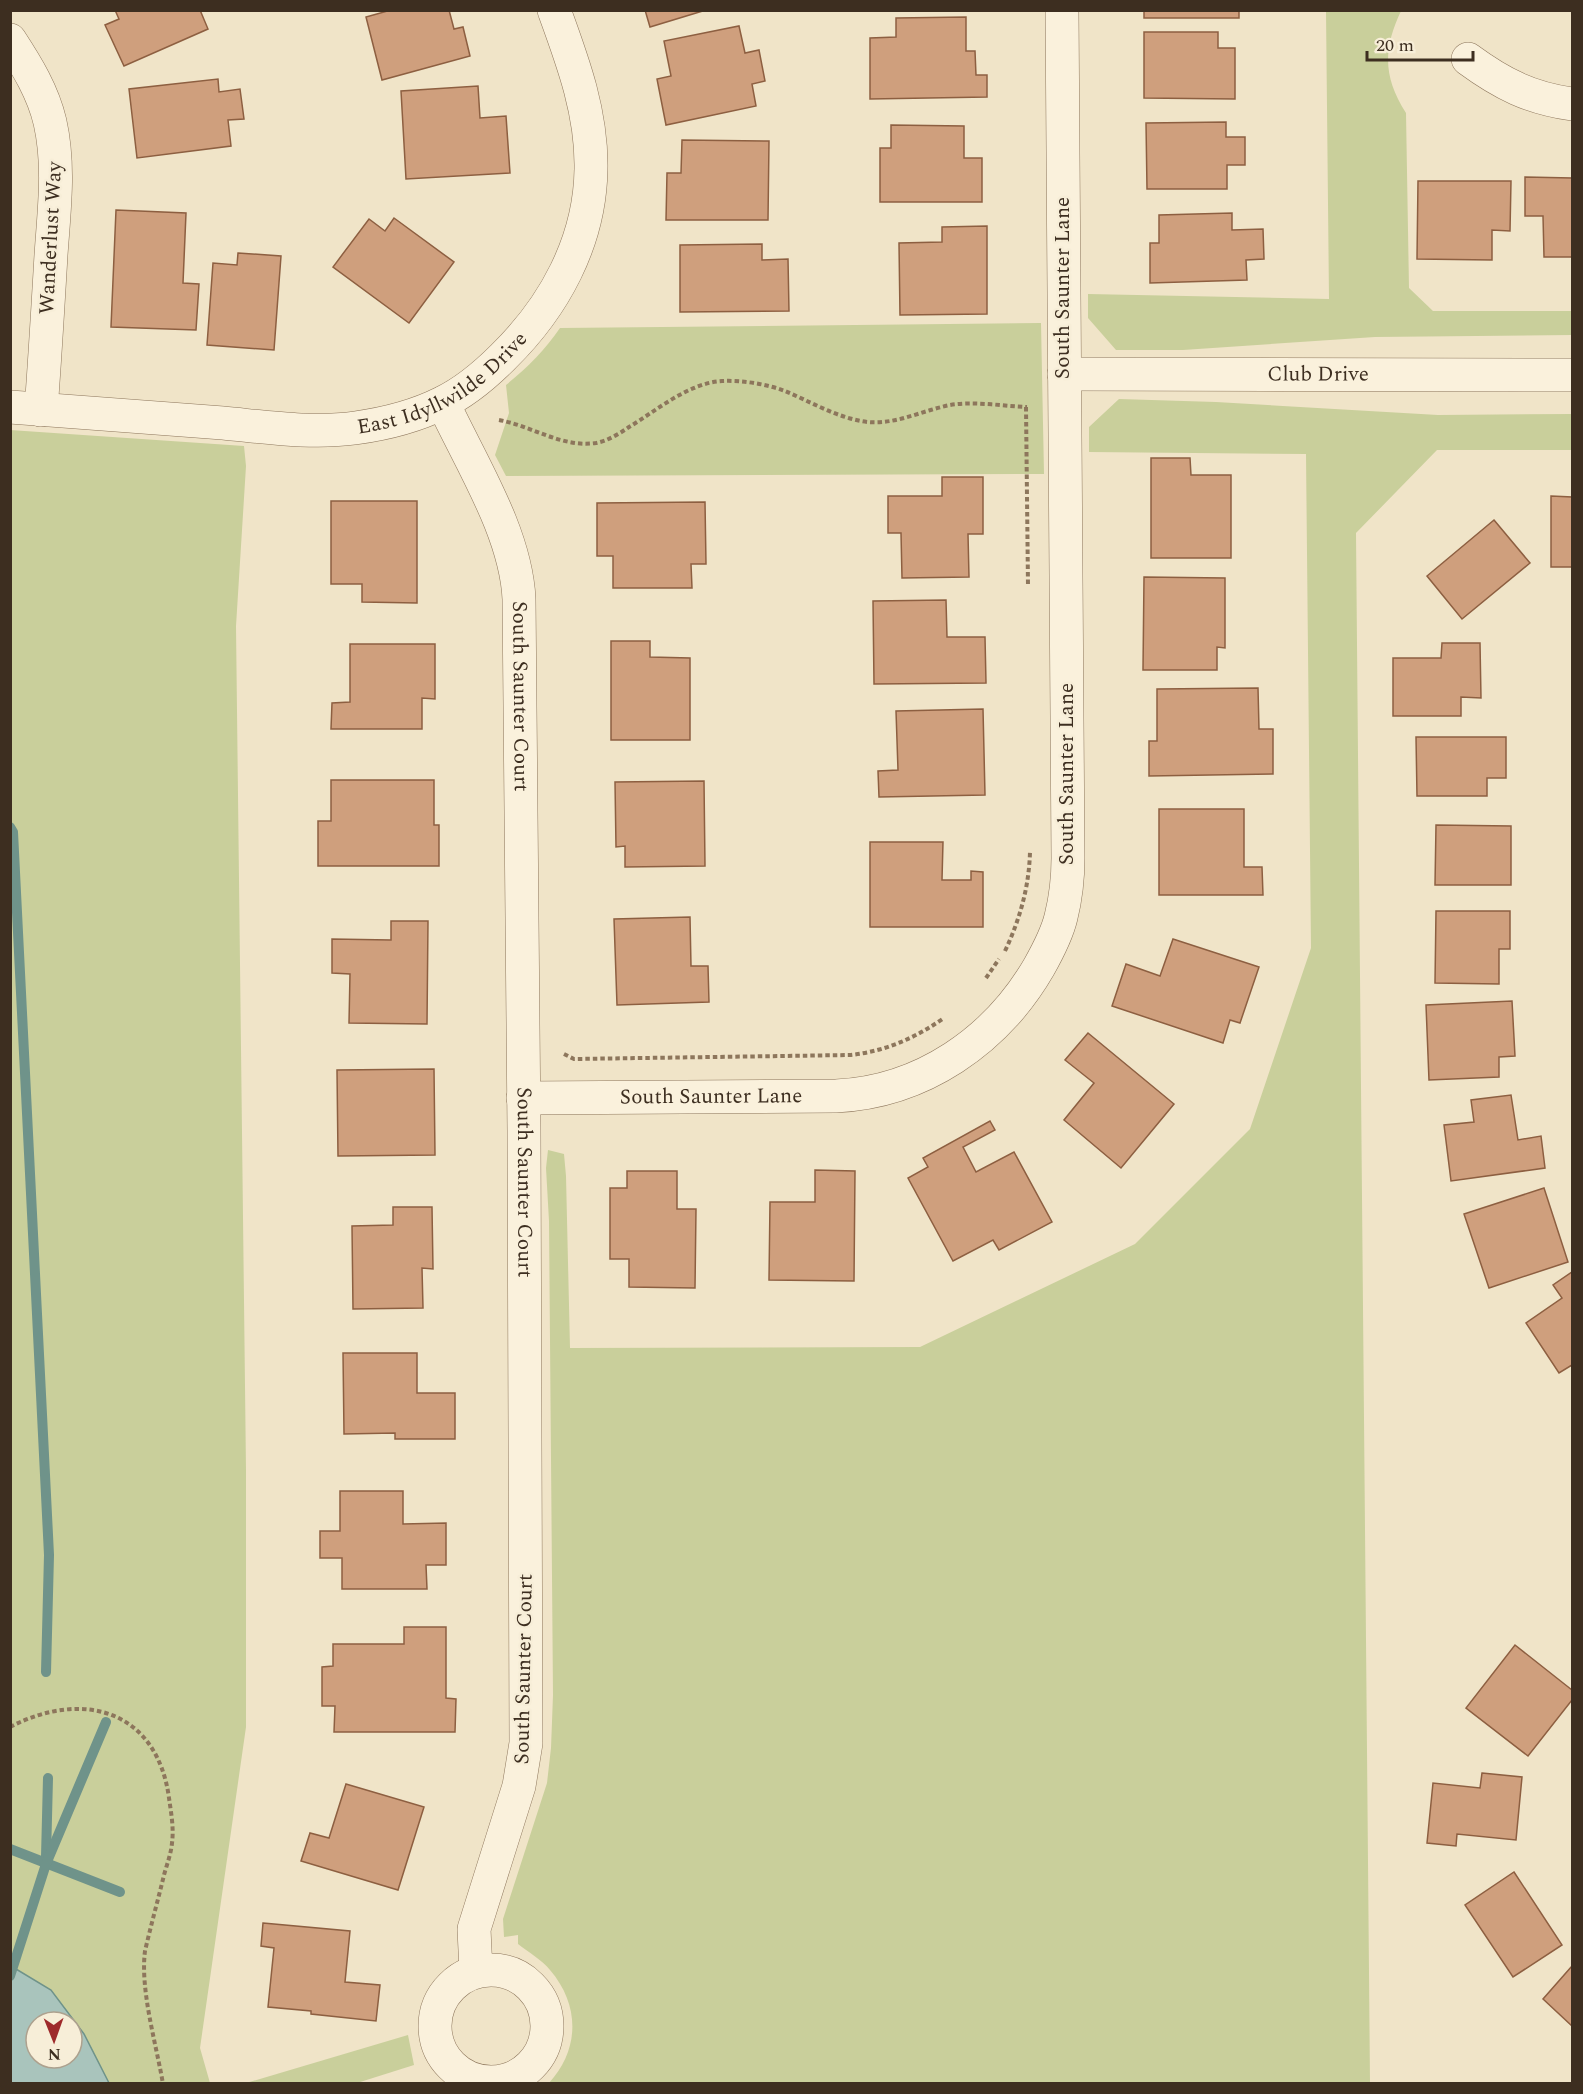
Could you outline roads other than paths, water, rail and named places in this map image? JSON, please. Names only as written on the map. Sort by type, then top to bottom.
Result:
[{"type":"street","name":"East Idyllwilde Drive","points":[[26,408],[282,428],[354,428],[417,413],[443,403],[483,376],[532,327],[550,302],[576,248],[587,206],[591,169],[590,144],[583,98],[554,10]]},
{"type":"street","name":"South Saunter Lane","points":[[523,1098],[836,1095],[867,1093],[908,1082],[956,1057],[977,1041],[1016,1003],[1053,941],[1061,918],[1068,877],[1062,10]]},
{"type":"street","name":"Wanderlust Way","points":[[10,40],[25,63],[41,96],[50,121],[54,144],[55,195],[26,408]]},
{"type":"street","points":[[1468,59],[1517,90],[1548,100],[1572,104]]},
{"type":"street","name":"Club Drive","points":[[1064,374],[1572,375]]},
{"type":"street","name":"South Saunter Court","points":[[443,403],[507,538],[518,584],[526,1743],[519,1786],[474,1929],[476,1971]]},
{"type":"water","points":[[11,1966],[51,1990],[66,2010],[24,2010],[24,2070],[84,2070],[84,2034],[109,2083],[11,2083]]},
{"type":"waterway","points":[[10,827],[13,832],[49,1555],[46,1672]]},
{"type":"waterway","points":[[10,1976],[46,1864],[106,1722]]},
{"type":"waterway","points":[[46,1857],[48,1778]]},
{"type":"waterway","points":[[10,1849],[120,1892]]}]
